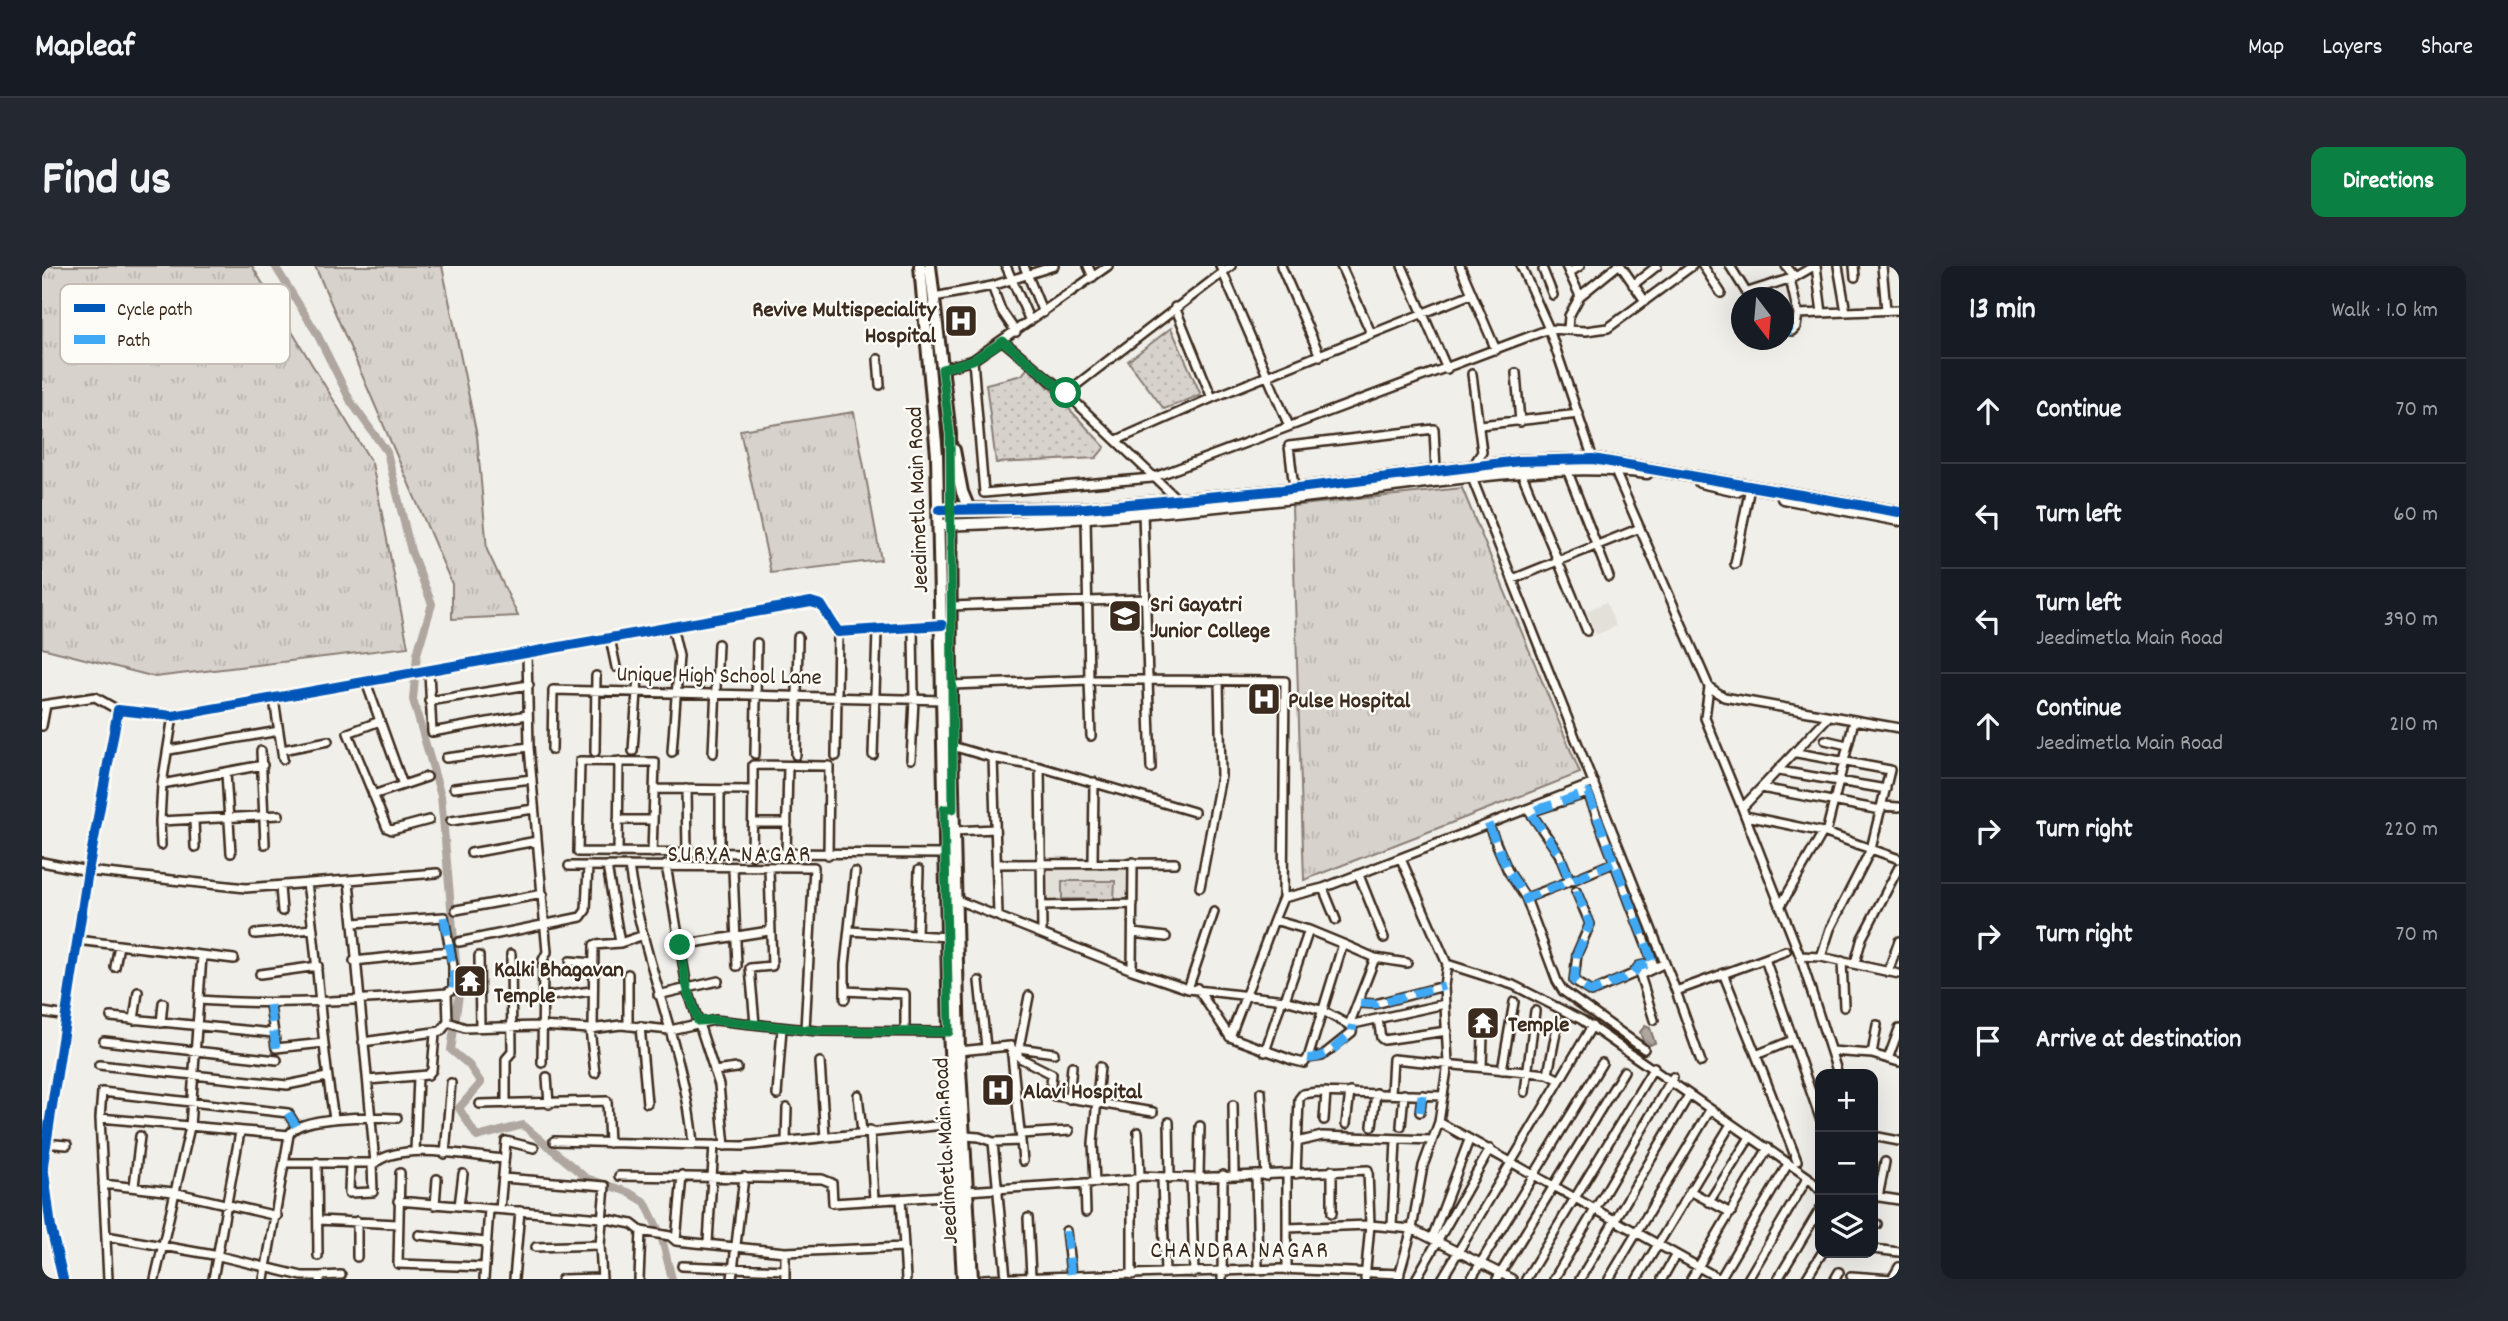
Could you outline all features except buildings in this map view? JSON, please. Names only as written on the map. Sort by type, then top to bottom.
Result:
[{"type":"main road","name":"Jeedimetla Main Road","points":[[920,266],[945,509],[951,525],[952,746],[946,854],[949,1032],[953,1124],[972,1279]]},
{"type":"main road","name":"Jeedimetla Main Road","points":[[930,266],[950,434],[945,509],[939,525],[943,700],[949,809],[954,831],[959,1051],[965,1136],[963,1279]]},
{"type":"main road","points":[[950,434],[969,509]]},
{"type":"street","points":[[1006,266],[1030,321]]},
{"type":"street","points":[[934,297],[992,286],[1025,270],[1055,266]]},
{"type":"street","points":[[1088,266],[1093,277]]},
{"type":"street","points":[[942,369],[973,360],[1108,266]]},
{"type":"street","points":[[1066,393],[1222,269],[1231,266]]},
{"type":"street","points":[[1281,266],[1320,356]]},
{"type":"street","points":[[1341,266],[1371,333]]},
{"type":"street","points":[[1402,266],[1447,369]]},
{"type":"street","points":[[1460,266],[1496,350]]},
{"type":"street","points":[[1521,266],[1549,329],[1593,459]]},
{"type":"street","points":[[1580,266],[1568,270],[1580,296]]},
{"type":"street","points":[[1567,329],[1569,316],[1580,296],[1619,266],[1645,301]]},
{"type":"street","points":[[1633,285],[1657,266]]},
{"type":"street","points":[[973,360],[984,494],[1152,478],[1549,329],[1598,331],[1608,328],[1692,266]]},
{"type":"street","points":[[1703,266],[1721,293]]},
{"type":"street","points":[[1730,266],[1744,287]]},
{"type":"street","points":[[1786,266],[1793,278],[1798,314],[1794,329]]},
{"type":"street","points":[[1770,287],[1815,266],[1822,313]]},
{"type":"street","points":[[1838,266],[1846,312]]},
{"type":"street","points":[[1854,266],[1855,277]]},
{"type":"street","points":[[1882,266],[1886,310]]},
{"type":"street","points":[[1544,267],[1553,295]]},
{"type":"street","points":[[1222,269],[1289,426]]},
{"type":"street","points":[[1025,270],[1043,313]]},
{"type":"street","points":[[992,286],[1001,310],[1016,332]]},
{"type":"street","points":[[1117,440],[1212,398],[1471,294]]},
{"type":"street","points":[[1175,307],[1212,398]]},
{"type":"street","points":[[1798,314],[1899,310]]},
{"type":"street","points":[[1003,341],[1066,393],[1177,499]]},
{"type":"street","points":[[878,359],[880,385]]},
{"type":"street","points":[[1516,373],[1520,422]]},
{"type":"street","points":[[1472,374],[1482,452],[1473,466],[1472,478],[1676,991],[1701,1062]]},
{"type":"street","points":[[1480,425],[1578,414]]},
{"type":"street","points":[[1294,488],[1289,446],[1434,429],[1436,470]]},
{"type":"street","points":[[945,509],[1086,508],[1294,488],[1473,466],[1593,459],[1899,512]]},
{"type":"street","points":[[1614,469],[1709,687],[1705,718],[1800,956],[1836,1069]]},
{"type":"street","points":[[939,525],[1086,517],[1472,478],[1614,469],[1899,520]]},
{"type":"street","points":[[1568,472],[1609,577]]},
{"type":"street","points":[[1522,474],[1587,632]]},
{"type":"street","points":[[1735,564],[1749,492]]},
{"type":"street","points":[[1143,511],[1151,768]]},
{"type":"street","points":[[1086,517],[1090,736]]},
{"type":"street","points":[[1513,579],[1640,528]]},
{"type":"street","points":[[951,606],[1144,599]]},
{"type":"street","points":[[42,726],[44,705],[95,697],[118,710],[173,716],[672,626],[817,603],[838,632],[836,756]]},
{"type":"street","points":[[838,632],[942,625]]},
{"type":"street","points":[[672,626],[679,656],[672,752]]},
{"type":"street","points":[[911,759],[914,700],[913,627]]},
{"type":"street","points":[[873,755],[877,631]]},
{"type":"street","points":[[610,638],[616,667]]},
{"type":"street","points":[[796,755],[798,638]]},
{"type":"street","points":[[713,753],[718,643]]},
{"type":"street","points":[[755,754],[757,643]]},
{"type":"street","points":[[527,654],[529,747],[547,952],[543,960],[541,997],[542,1063]]},
{"type":"street","points":[[429,671],[432,732],[527,715]]},
{"type":"street","points":[[595,752],[596,676]]},
{"type":"street","points":[[633,751],[638,677]]},
{"type":"street","points":[[951,685],[1148,680],[1285,681],[1283,898],[1230,1037]]},
{"type":"street","points":[[1200,887],[1221,776],[1219,680]]},
{"type":"street","points":[[366,682],[403,785]]},
{"type":"street","points":[[429,701],[529,685]]},
{"type":"street","points":[[1709,687],[1724,697],[1899,728]]},
{"type":"street","name":"Unique High School Lane","points":[[552,750],[553,690],[943,700]]},
{"type":"street","points":[[274,699],[283,759]]},
{"type":"street","points":[[63,1279],[43,1177],[44,1143],[67,1016],[88,871],[118,710]]},
{"type":"street","points":[[161,845],[162,784],[173,716]]},
{"type":"street","points":[[1744,812],[1761,788],[1797,753],[1828,717]]},
{"type":"street","points":[[380,721],[348,733],[388,830],[429,820]]},
{"type":"street","points":[[1780,906],[1825,832],[1854,721]]},
{"type":"street","points":[[169,750],[279,731]]},
{"type":"street","points":[[1825,740],[1847,745]]},
{"type":"street","points":[[282,750],[328,741]]},
{"type":"street","points":[[952,746],[993,758],[1040,767],[1194,812]]},
{"type":"street","points":[[446,758],[529,747]]},
{"type":"street","points":[[261,751],[265,844]]},
{"type":"street","points":[[1797,753],[1890,771],[1871,849],[1830,929],[1821,957]]},
{"type":"street","points":[[993,758],[998,915]]},
{"type":"street","points":[[652,853],[655,762],[580,761],[578,852],[752,855],[946,854]]},
{"type":"street","points":[[618,853],[619,761]]},
{"type":"street","points":[[162,784],[263,765]]},
{"type":"street","points":[[752,855],[753,765],[829,766],[828,855]]},
{"type":"street","points":[[786,855],[789,766]]},
{"type":"street","points":[[1040,767],[1042,933]]},
{"type":"street","points":[[1779,771],[1886,789]]},
{"type":"street","points":[[226,773],[231,853]]},
{"type":"street","points":[[373,794],[427,777]]},
{"type":"street","points":[[454,788],[532,779]]},
{"type":"street","points":[[1093,862],[1094,782]]},
{"type":"street","points":[[1283,898],[1323,888],[1594,783]]},
{"type":"street","points":[[1761,788],[1834,802],[1882,808],[1899,807]]},
{"type":"street","points":[[655,789],[753,790]]},
{"type":"street","points":[[686,789],[687,853]]},
{"type":"street","points":[[720,790],[720,854]]},
{"type":"street","points":[[1570,881],[1559,854],[1530,812],[1588,793],[1653,963],[1639,965],[1633,974],[1591,992],[1574,981],[1577,954],[1590,924],[1576,891]]},
{"type":"street","points":[[451,821],[534,809]]},
{"type":"street","points":[[1744,812],[1825,832],[1899,859]]},
{"type":"street","points":[[160,821],[279,815]]},
{"type":"street","points":[[194,819],[195,847]]},
{"type":"street","points":[[618,820],[653,820]]},
{"type":"street","points":[[753,823],[787,823]]},
{"type":"street","points":[[1489,824],[1508,871],[1526,898],[1563,991],[1644,1049]]},
{"type":"street","points":[[954,831],[995,830]]},
{"type":"street","points":[[471,853],[537,841]]},
{"type":"street","points":[[984,1279],[1072,1274],[1146,1277],[1164,1273],[1177,1277],[1194,1273],[1245,1275],[1258,1270],[1283,1273],[1325,1269],[1366,1275],[1399,1276],[1431,1140],[1439,1122],[1448,1063],[1444,986],[1447,964],[1401,859]]},
{"type":"street","points":[[42,862],[88,871],[246,888],[438,873]]},
{"type":"street","points":[[1132,970],[1133,862]]},
{"type":"street","points":[[997,864],[1175,863]]},
{"type":"street","points":[[1526,898],[1614,863]]},
{"type":"street","points":[[666,865],[687,987],[721,1097],[725,1146]]},
{"type":"street","points":[[569,866],[666,865],[733,869],[814,867],[805,1029]]},
{"type":"street","points":[[459,942],[546,927],[584,915],[587,866]]},
{"type":"street","points":[[607,866],[620,943]]},
{"type":"street","points":[[629,866],[641,936],[689,1097],[693,1144]]},
{"type":"street","points":[[1855,963],[1862,938],[1899,867]]},
{"type":"street","points":[[755,1024],[750,968],[772,967],[769,868]]},
{"type":"street","points":[[733,869],[737,966]]},
{"type":"street","points":[[917,935],[919,870]]},
{"type":"street","points":[[855,872],[845,995],[905,994],[905,1031]]},
{"type":"street","points":[[1359,874],[1384,938]]},
{"type":"street","points":[[349,881],[358,1001],[371,1117],[373,1192],[349,1193],[350,1162]]},
{"type":"street","points":[[307,884],[318,966],[327,1077],[334,1118]]},
{"type":"street","points":[[280,887],[282,911]]},
{"type":"street","points":[[1323,888],[1336,920]]},
{"type":"street","points":[[456,910],[543,894]]},
{"type":"street","points":[[957,900],[1132,970],[1188,989],[1284,1000],[1321,1010],[1351,1025],[1445,1004]]},
{"type":"street","points":[[1042,906],[1133,904]]},
{"type":"street","points":[[1188,989],[1214,912]]},
{"type":"street","points":[[199,1000],[270,1005],[321,1003],[447,993],[453,989],[455,982],[442,916],[353,923]]},
{"type":"street","points":[[1274,920],[1309,930],[1376,958],[1407,963]]},
{"type":"street","points":[[256,934],[313,929]]},
{"type":"street","points":[[1265,1052],[1309,930]]},
{"type":"street","points":[[680,945],[769,931]]},
{"type":"street","points":[[849,931],[948,937]]},
{"type":"street","points":[[1133,933],[1166,937]]},
{"type":"street","points":[[595,1073],[592,1028],[594,944],[620,943],[641,936]]},
{"type":"street","points":[[78,940],[234,959]]},
{"type":"street","points":[[1888,972],[1899,941]]},
{"type":"street","points":[[1197,988],[1230,1037],[1265,1052],[1304,1063],[1308,1058],[1343,944]]},
{"type":"street","points":[[116,967],[119,945]]},
{"type":"street","points":[[355,961],[450,951]]},
{"type":"street","points":[[1676,991],[1786,951]]},
{"type":"street","points":[[506,1104],[506,1059],[512,1052],[511,954]]},
{"type":"street","points":[[155,1279],[165,1246],[173,1192],[190,1127],[202,956]]},
{"type":"street","points":[[479,956],[480,1027]]},
{"type":"street","points":[[1800,956],[1855,963],[1899,974]]},
{"type":"street","points":[[1308,1058],[1322,1056],[1352,1032],[1351,1025],[1376,958]]},
{"type":"street","points":[[1765,958],[1815,1104]]},
{"type":"street","points":[[570,961],[593,963]]},
{"type":"street","points":[[1842,961],[1844,1007]]},
{"type":"street","points":[[1654,1020],[1640,975],[1665,963]]},
{"type":"street","points":[[1447,964],[1547,1000],[1592,1026],[1768,1148],[1815,1185]]},
{"type":"street","points":[[260,974],[318,966]]},
{"type":"street","points":[[1723,973],[1797,1161]]},
{"type":"street","points":[[628,974],[628,1026]]},
{"type":"street","points":[[658,995],[718,981]]},
{"type":"street","points":[[979,981],[986,1047]]},
{"type":"street","points":[[1360,1003],[1375,1004],[1444,986]]},
{"type":"street","points":[[541,997],[592,991]]},
{"type":"street","points":[[134,1020],[138,992]]},
{"type":"street","points":[[363,1042],[435,1034],[448,1022],[447,993]]},
{"type":"street","points":[[1029,996],[1020,1058],[1052,1074],[1050,1095],[1153,1111]]},
{"type":"street","points":[[1502,1070],[1514,1002]]},
{"type":"street","points":[[161,1023],[163,1003]]},
{"type":"street","points":[[270,1005],[276,1048],[324,1043]]},
{"type":"street","points":[[1525,1092],[1535,1011]]},
{"type":"street","points":[[42,1012],[67,1016]]},
{"type":"street","points":[[111,1017],[273,1033]]},
{"type":"street","points":[[1378,1019],[1381,1038],[1384,1040],[1447,1031]]},
{"type":"street","points":[[448,1022],[465,1028],[640,1026],[670,1030],[698,1021],[782,1028],[949,1032]]},
{"type":"street","points":[[1548,1074],[1558,1022]]},
{"type":"street","points":[[1872,1054],[1877,1025]]},
{"type":"street","points":[[640,1026],[647,1103]]},
{"type":"street","points":[[1442,1279],[1592,1026]]},
{"type":"street","points":[[777,1094],[782,1028]]},
{"type":"street","points":[[1888,1059],[1899,1029]]},
{"type":"street","points":[[368,1080],[428,1075],[432,1070],[435,1034]]},
{"type":"street","points":[[1482,1067],[1483,1035]]},
{"type":"street","points":[[1756,1055],[1793,1040]]},
{"type":"street","points":[[104,1041],[276,1060]]},
{"type":"street","points":[[959,1051],[1010,1046],[1019,1051],[1054,1054]]},
{"type":"street","points":[[1010,1046],[1023,1161]]},
{"type":"street","points":[[1831,1051],[1872,1054],[1899,1062]]},
{"type":"street","points":[[1391,1093],[1393,1059],[1548,1074],[1560,1080]]},
{"type":"street","points":[[820,1062],[825,1138]]},
{"type":"street","points":[[1471,1279],[1602,1063]]},
{"type":"street","points":[[99,1065],[287,1085],[327,1077]]},
{"type":"street","points":[[1069,1099],[1072,1066]]},
{"type":"street","points":[[1095,1182],[1096,1103],[1100,1067]]},
{"type":"street","points":[[714,1071],[737,1068]]},
{"type":"street","points":[[1526,1279],[1654,1068]]},
{"type":"street","points":[[1499,1276],[1624,1071]]},
{"type":"street","points":[[415,1151],[418,1077]]},
{"type":"street","points":[[547,1077],[549,1104]]},
{"type":"street","points":[[1554,1279],[1671,1080]]},
{"type":"street","points":[[446,1154],[451,1083]]},
{"type":"street","points":[[108,1279],[100,1118],[102,1092],[288,1113],[296,1126]]},
{"type":"street","points":[[1261,1092],[1266,1175]]},
{"type":"street","points":[[1324,1120],[1326,1092]]},
{"type":"street","points":[[1283,1273],[1300,1096],[1350,1092],[1443,1096]]},
{"type":"street","points":[[1346,1124],[1350,1092]]},
{"type":"street","points":[[1372,1126],[1376,1093]]},
{"type":"street","points":[[1401,1126],[1404,1094]]},
{"type":"street","points":[[858,1095],[866,1131],[874,1200]]},
{"type":"street","points":[[1420,1112],[1422,1095]]},
{"type":"street","points":[[1580,1279],[1617,1222],[1689,1095]]},
{"type":"street","points":[[480,1104],[607,1101],[609,1143]]},
{"type":"street","points":[[1233,1105],[1234,1174]]},
{"type":"street","points":[[786,1140],[788,1108]]},
{"type":"street","points":[[1609,1279],[1710,1110]]},
{"type":"street","points":[[100,1118],[289,1136]]},
{"type":"street","points":[[264,1279],[289,1136],[296,1126],[334,1118],[397,1118]]},
{"type":"street","points":[[1164,1273],[1169,1122]]},
{"type":"street","points":[[1439,1122],[1512,1161],[1574,1200],[1636,1231],[1675,1256],[1720,1279],[1788,1164]]},
{"type":"street","points":[[554,1141],[725,1146],[953,1124]]},
{"type":"street","points":[[1637,1279],[1731,1124]]},
{"type":"street","points":[[1194,1273],[1195,1177],[1200,1126]]},
{"type":"street","points":[[965,1136],[987,1138],[993,1142],[1069,1131]]},
{"type":"street","points":[[213,1279],[240,1132]]},
{"type":"street","points":[[1139,1132],[1140,1176]]},
{"type":"street","points":[[134,1186],[139,1136]]},
{"type":"street","points":[[1297,1142],[1322,1136],[1431,1140]]},
{"type":"street","points":[[1709,1202],[1750,1137]]},
{"type":"street","points":[[1878,1137],[1899,1140]]},
{"type":"street","points":[[1392,1226],[1396,1140]]},
{"type":"street","points":[[1435,1240],[1469,1140]]},
{"type":"street","points":[[500,1209],[506,1141],[534,1148]]},
{"type":"street","points":[[993,1142],[1004,1278]]},
{"type":"street","points":[[44,1143],[67,1145]]},
{"type":"street","points":[[708,1242],[714,1145]]},
{"type":"street","points":[[1692,1279],[1768,1148]]},
{"type":"street","points":[[1416,1279],[1435,1240],[1490,1149]]},
{"type":"street","points":[[286,1163],[374,1163],[385,1154],[415,1151],[503,1159]]},
{"type":"street","points":[[317,1162],[318,1256]]},
{"type":"street","points":[[1876,1195],[1885,1162]]},
{"type":"street","points":[[619,1176],[822,1179],[832,1183],[833,1203],[1132,1180],[1140,1176],[1166,1178],[1368,1170],[1370,1225],[1366,1275]]},
{"type":"street","points":[[1332,1171],[1332,1213]]},
{"type":"street","points":[[400,1173],[397,1224],[401,1265],[485,1267]]},
{"type":"street","points":[[459,1206],[463,1174]]},
{"type":"street","points":[[1222,1275],[1223,1175]]},
{"type":"street","points":[[1256,1175],[1258,1270]]},
{"type":"street","points":[[673,1238],[682,1176]]},
{"type":"street","points":[[732,1279],[744,1177]]},
{"type":"street","points":[[1748,1279],[1808,1177]]},
{"type":"street","points":[[435,1205],[437,1178]]},
{"type":"street","points":[[503,1178],[605,1186],[600,1245],[602,1278],[562,1279]]},
{"type":"street","points":[[1132,1180],[1132,1275]]},
{"type":"street","points":[[1085,1183],[1086,1212]]},
{"type":"street","points":[[103,1184],[173,1192],[277,1216]]},
{"type":"street","points":[[1690,1191],[1731,1213]]},
{"type":"street","points":[[1878,1197],[1899,1200]]},
{"type":"street","points":[[901,1199],[906,1279]]},
{"type":"street","points":[[398,1201],[601,1217],[632,1224],[640,1231],[651,1234],[785,1252],[904,1247]]},
{"type":"street","points":[[484,1279],[489,1209]]},
{"type":"street","points":[[514,1279],[520,1211]]},
{"type":"street","points":[[1778,1279],[1815,1217]]},
{"type":"street","points":[[1028,1218],[1031,1276]]},
{"type":"street","points":[[318,1220],[397,1224]]},
{"type":"street","points":[[357,1221],[357,1257]]},
{"type":"street","points":[[1287,1228],[1370,1225],[1412,1228],[1482,1261],[1499,1276],[1512,1279]]},
{"type":"street","points":[[639,1279],[640,1231]]},
{"type":"street","points":[[1066,1231],[1072,1274]]},
{"type":"street","points":[[419,1235],[486,1242]]},
{"type":"street","points":[[106,1236],[219,1256],[302,1276],[320,1278],[341,1275]]},
{"type":"street","points":[[536,1247],[600,1245]]},
{"type":"street","points":[[1878,1250],[1899,1252]]},
{"type":"street","points":[[785,1252],[785,1279]]},
{"type":"street","points":[[1662,1279],[1675,1256]]},
{"type":"street","points":[[1806,1279],[1819,1258]]},
{"type":"street","points":[[682,1266],[785,1270]]},
{"type":"street","points":[[1851,1276],[1892,1279],[1899,1267]]},
{"type":"street","points":[[1324,1279],[1325,1269]]},
{"type":"shaded area","points":[[1606,602],[1616,626],[1596,635],[1587,611]]},
{"type":"shaded area","points":[[1048,864],[1128,864],[1128,902],[1049,903]]},
{"type":"green space","points":[[42,266],[252,266],[263,284],[60,284],[60,364],[290,364],[290,328],[372,463],[408,647],[155,677],[42,648]]},
{"type":"green space","points":[[315,266],[442,266],[477,436],[487,550],[518,616],[452,619],[452,584]]},
{"type":"green space","points":[[1171,328],[1201,395],[1164,409],[1128,361]]},
{"type":"green space","points":[[1029,366],[1105,447],[1096,458],[996,463],[986,384],[1022,375]]},
{"type":"green space","points":[[854,412],[881,560],[771,573],[740,430]]},
{"type":"green space","points":[[1462,488],[1580,773],[1304,880],[1292,506]]},
{"type":"green space","points":[[1062,881],[1115,881],[1114,900],[1062,899]]},
{"type":"water","points":[[1645,1026],[1650,1028],[1655,1043],[1645,1047],[1640,1032]]},
{"type":"waterway","points":[[275,266],[286,284]]},
{"type":"waterway","points":[[290,290],[316,332],[351,402],[387,452],[411,551],[432,604],[417,654],[413,700],[441,796],[459,995],[451,1050],[469,1065],[481,1083],[459,1108],[477,1137],[523,1125],[586,1178],[628,1192],[645,1202],[661,1235],[672,1279]]},
{"type":"marked path","points":[[1576,891],[1590,924],[1577,954],[1574,981],[1591,992],[1633,974],[1639,966],[1653,963],[1588,793],[1530,812],[1559,854],[1570,881],[1613,863]]},
{"type":"marked path","points":[[1488,824],[1508,871],[1526,898]]},
{"type":"marked path","points":[[1528,903],[1526,898],[1570,881]]},
{"type":"marked path","points":[[444,917],[455,982],[453,989],[447,993]]},
{"type":"marked path","points":[[1360,1003],[1375,1004],[1444,986]]},
{"type":"marked path","points":[[270,1005],[276,1048]]},
{"type":"marked path","points":[[1308,1058],[1332,1050],[1352,1032],[1353,1025]]},
{"type":"marked path","points":[[1420,1112],[1422,1095]]},
{"type":"marked path","points":[[288,1113],[296,1126]]},
{"type":"marked path","points":[[1066,1231],[1071,1274]]},
{"type":"cycle path","points":[[939,510],[1086,508],[1282,490],[1519,461],[1593,459],[1899,512]]},
{"type":"cycle path","points":[[63,1279],[51,1228],[43,1165],[88,871],[118,710],[173,716],[811,602],[821,605],[838,632],[942,625]]},
{"type":"place","name":"Revive Multispeciality Hospital","points":[[961,321]]},
{"type":"place","name":"Sri Gayatri Junior College","points":[[1125,616]]},
{"type":"place","name":"Pulse Hospital","points":[[1264,699]]},
{"type":"place","name":"Kalki Bhagavan Temple","points":[[470,981]]},
{"type":"place","name":"Temple","points":[[1483,1023]]},
{"type":"place","name":"Alavi Hospital","points":[[998,1090]]},
{"type":"district","name":"SURYA NAGAR","points":[[740,853]]},
{"type":"district","name":"CHANDRA NAGAR","points":[[1240,1249]]},
{"type":"route","points":[[680,945],[687,987],[698,1021],[715,1020],[817,1031],[843,1029],[949,1032],[944,809],[953,809],[951,525],[950,434],[942,369],[973,360],[1003,341],[1066,393]]}]
